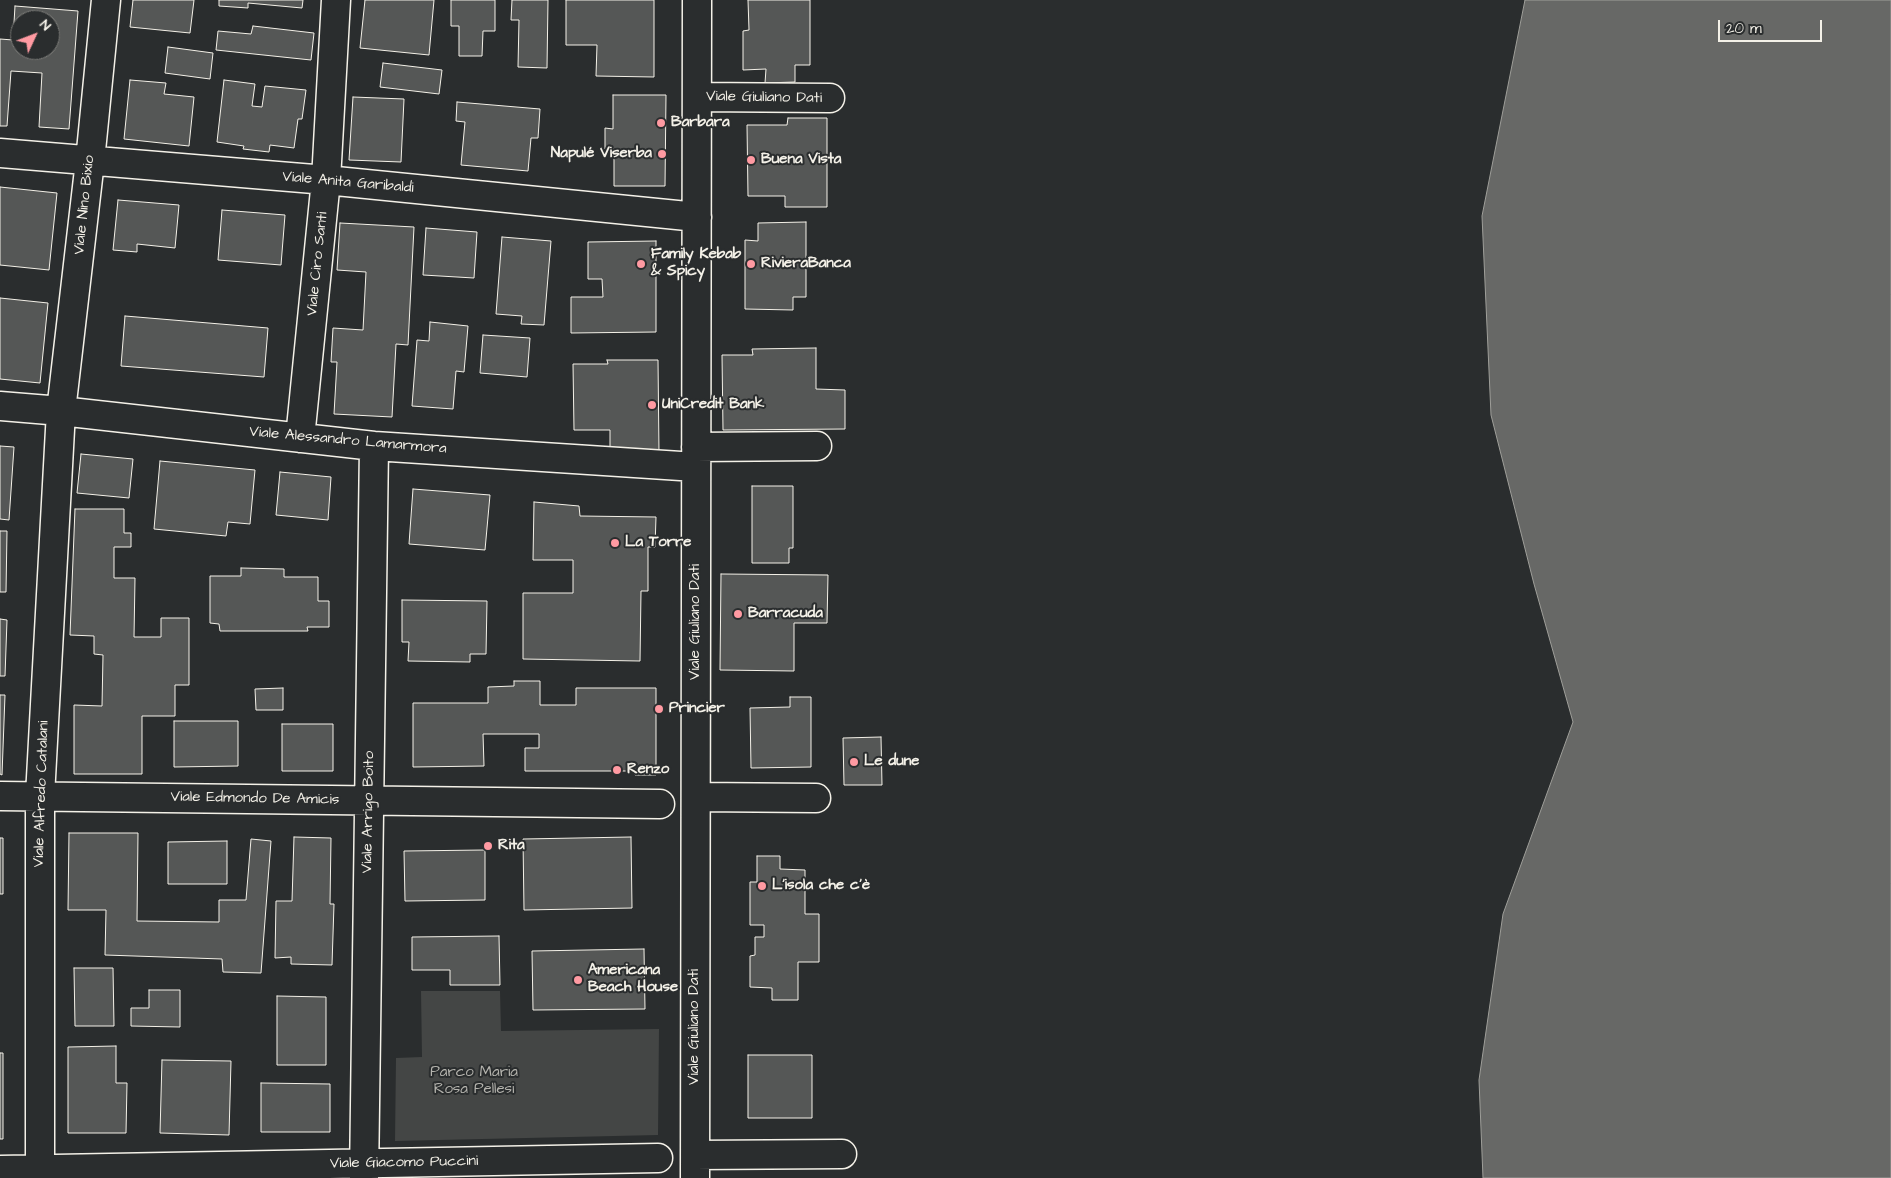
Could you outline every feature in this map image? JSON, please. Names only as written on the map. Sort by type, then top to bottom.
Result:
[{"type":"street","name":"Viale Nino Bixio","points":[[61,411],[90,161],[106,0]]},
{"type":"street","name":"Viale Ciro Santi","points":[[300,438],[326,180],[336,0]]},
{"type":"street","name":"Viale Giuliano Dati","points":[[695,1167],[697,0]]},
{"type":"street","name":"Viale Giuliano Dati","points":[[697,97],[830,98]]},
{"type":"street","name":"Viale Anita Garibaldi","points":[[0,153],[326,180],[697,216]]},
{"type":"street","name":"Viale Alessandro Lamarmora","points":[[0,406],[61,411],[374,446],[696,457],[817,446]]},
{"type":"street","name":"Viale Alfredo Catalani","points":[[40,1174],[40,796],[61,411]]},
{"type":"street","name":"Viale Arrigo Boito","points":[[364,1171],[374,446]]},
{"type":"street","name":"Viale Edmondo De Amicis","points":[[0,796],[660,804]]},
{"type":"street","points":[[696,797],[816,798]]},
{"type":"street","points":[[695,1167],[842,1154]]},
{"type":"street","name":"Viale Giacomo Puccini","points":[[0,1170],[40,1174],[364,1171],[658,1158]]},
{"type":"green space","name":"Parco Maria Rosa Pellesi","points":[[421,991],[500,991],[501,1031],[659,1029],[658,1135],[395,1141],[396,1058],[422,1057]]},
{"type":"shaded area","points":[[1525,0],[1891,0],[1891,1178],[1483,1178],[1479,1080],[1503,914],[1573,722],[1534,584],[1491,415],[1482,216]]},
{"type":"building","points":[[133,0],[194,0],[190,33],[130,27]]},
{"type":"building","points":[[219,0],[303,0],[302,8],[248,3],[248,8],[219,6]]},
{"type":"building","points":[[365,0],[434,0],[429,55],[360,48]]},
{"type":"building","points":[[451,0],[495,0],[495,31],[483,31],[482,56],[459,56],[459,26],[451,26]]},
{"type":"building","points":[[512,0],[548,0],[547,68],[518,67],[519,20],[511,20]]},
{"type":"building","points":[[566,0],[654,0],[654,77],[596,76],[597,45],[566,45]]},
{"type":"building","points":[[748,0],[810,0],[810,65],[795,65],[795,82],[765,83],[766,69],[743,70],[743,31],[749,30]]},
{"type":"building","points":[[15,6],[78,11],[69,129],[39,127],[42,73],[11,71],[7,126],[0,126],[0,39],[10,40],[10,60],[60,60],[60,10],[15,10]]},
{"type":"building","points":[[253,26],[314,33],[311,60],[216,50],[218,31],[251,34]]},
{"type":"building","points":[[168,47],[213,53],[210,79],[165,73]]},
{"type":"building","points":[[383,63],[442,70],[439,94],[380,87]]},
{"type":"building","points":[[130,80],[166,83],[164,94],[194,97],[189,146],[124,139]]},
{"type":"building","points":[[224,80],[255,84],[252,106],[262,107],[265,86],[306,90],[302,119],[298,119],[294,148],[270,145],[269,152],[243,149],[244,146],[217,142]]},
{"type":"building","points":[[613,95],[666,95],[665,186],[614,186],[614,149],[605,149],[605,128],[613,129]]},
{"type":"building","points":[[353,97],[404,99],[401,162],[349,160]]},
{"type":"building","points":[[457,102],[540,109],[538,138],[531,138],[528,171],[461,165],[465,122],[456,121]]},
{"type":"building","points":[[788,118],[827,118],[827,207],[785,207],[785,196],[748,196],[747,125],[787,125]]},
{"type":"building","points":[[0,187],[57,193],[49,270],[0,265]]},
{"type":"building","points":[[118,200],[179,205],[175,248],[137,244],[137,252],[113,250]]},
{"type":"building","points":[[222,210],[285,215],[281,265],[218,260]]},
{"type":"building","points":[[806,222],[806,297],[793,297],[793,310],[745,309],[745,240],[758,241],[758,223]]},
{"type":"building","points":[[340,223],[414,227],[408,345],[396,344],[392,417],[334,414],[337,362],[331,362],[333,328],[363,330],[366,272],[337,270]]},
{"type":"building","points":[[426,228],[477,232],[474,278],[423,275]]},
{"type":"building","points":[[502,237],[551,241],[544,325],[521,324],[522,316],[496,314]]},
{"type":"building","points":[[656,241],[656,332],[571,333],[571,297],[603,297],[602,279],[588,279],[588,242]]},
{"type":"building","points":[[0,298],[48,303],[40,383],[0,379]]},
{"type":"building","points":[[125,316],[268,328],[264,377],[121,366]]},
{"type":"building","points":[[430,322],[468,326],[464,372],[456,371],[453,409],[412,406],[417,340],[429,341]]},
{"type":"building","points":[[483,335],[530,338],[527,377],[480,373]]},
{"type":"building","points":[[816,348],[816,389],[845,390],[845,429],[723,430],[722,355],[753,355],[752,349]]},
{"type":"building","points":[[607,360],[658,360],[659,453],[610,454],[610,430],[574,430],[573,364],[608,364]]},
{"type":"building","points":[[0,446],[14,447],[9,520],[0,519]]},
{"type":"building","points":[[81,454],[133,459],[129,498],[77,493]]},
{"type":"building","points":[[160,461],[255,470],[250,524],[228,522],[226,536],[154,529]]},
{"type":"building","points":[[280,472],[331,477],[328,520],[276,515]]},
{"type":"building","points":[[752,486],[793,486],[793,548],[789,548],[789,563],[752,563]]},
{"type":"building","points":[[413,489],[490,495],[485,550],[409,544]]},
{"type":"building","points":[[534,502],[579,506],[580,516],[656,517],[655,547],[648,547],[648,591],[641,591],[640,661],[523,659],[523,593],[573,593],[573,560],[533,560]]},
{"type":"building","points":[[75,509],[124,509],[124,533],[131,533],[131,547],[114,547],[114,578],[135,578],[134,637],[161,637],[161,618],[189,618],[189,685],[175,685],[175,716],[142,716],[142,774],[74,774],[74,705],[102,706],[103,655],[94,654],[94,636],[70,635]]},
{"type":"building","points":[[0,531],[7,531],[6,592],[0,592]]},
{"type":"building","points":[[241,568],[284,569],[284,577],[318,577],[318,601],[329,601],[329,627],[307,627],[308,631],[220,631],[219,624],[210,623],[210,576],[241,576]]},
{"type":"building","points":[[721,574],[828,575],[827,623],[794,623],[794,671],[720,670]]},
{"type":"building","points":[[402,600],[487,601],[486,654],[470,654],[470,662],[408,661],[409,642],[402,642]]},
{"type":"building","points":[[0,619],[7,620],[5,676],[0,676]]},
{"type":"building","points":[[514,681],[540,681],[540,705],[576,705],[576,688],[656,688],[656,775],[635,775],[636,771],[525,771],[525,748],[539,748],[539,734],[483,734],[484,766],[413,767],[413,703],[488,703],[488,687],[514,686]]},
{"type":"building","points":[[283,688],[283,710],[256,710],[255,689]]},
{"type":"building","points":[[0,695],[5,695],[2,775],[0,774]]},
{"type":"building","points":[[790,697],[811,697],[811,767],[751,768],[750,708],[790,707]]},
{"type":"building","points":[[174,721],[238,721],[238,766],[174,767]]},
{"type":"building","points":[[282,724],[333,724],[333,771],[282,771]]},
{"type":"building","points":[[881,737],[882,785],[844,785],[843,738]]},
{"type":"building","points":[[69,833],[138,833],[137,921],[219,922],[219,900],[246,900],[251,839],[271,841],[261,973],[223,972],[222,959],[105,955],[106,910],[68,910]]},
{"type":"building","points":[[294,837],[331,838],[330,904],[334,904],[332,965],[291,964],[291,957],[275,958],[276,901],[292,901]]},
{"type":"building","points":[[631,837],[632,908],[524,910],[523,839]]},
{"type":"building","points":[[0,838],[3,838],[3,894],[0,894]]},
{"type":"building","points":[[227,841],[227,884],[168,884],[168,842]]},
{"type":"building","points":[[485,850],[485,900],[405,901],[404,851]]},
{"type":"building","points":[[757,856],[780,856],[780,869],[805,870],[805,914],[819,914],[819,962],[798,962],[798,1000],[772,1000],[772,988],[750,987],[750,956],[755,955],[755,937],[764,937],[764,925],[750,925],[750,882],[757,882]]},
{"type":"building","points":[[499,936],[500,985],[450,985],[450,970],[412,970],[412,937]]},
{"type":"building","points":[[644,949],[645,1009],[533,1010],[532,951]]},
{"type":"building","points":[[74,968],[113,968],[114,1026],[75,1026]]},
{"type":"building","points":[[149,990],[180,990],[180,1027],[131,1026],[131,1008],[149,1008]]},
{"type":"building","points":[[277,996],[326,997],[326,1065],[277,1065]]},
{"type":"building","points":[[116,1046],[116,1083],[127,1083],[126,1133],[68,1133],[68,1047]]},
{"type":"building","points":[[0,1053],[3,1053],[3,1139],[0,1139]]},
{"type":"building","points":[[748,1055],[812,1055],[812,1118],[748,1118]]},
{"type":"building","points":[[162,1060],[231,1061],[229,1135],[160,1133]]},
{"type":"building","points":[[261,1083],[330,1084],[330,1132],[261,1132]]},
{"type":"place","name":"Barbara","points":[[661,123]]},
{"type":"place","name":"Napulé Viserba","points":[[662,154]]},
{"type":"place","name":"Buena Vista","points":[[751,160]]},
{"type":"place","name":"Family Kebab & Spicy","points":[[641,264]]},
{"type":"place","name":"RivieraBanca","points":[[751,264]]},
{"type":"place","name":"UniCredit Bank","points":[[652,405]]},
{"type":"place","name":"La Torre","points":[[615,543]]},
{"type":"place","name":"Barracuda","points":[[738,614]]},
{"type":"place","name":"Princier","points":[[659,709]]},
{"type":"place","name":"Le dune","points":[[854,762]]},
{"type":"place","name":"Renzo","points":[[617,770]]},
{"type":"place","name":"Rita","points":[[488,846]]},
{"type":"place","name":"L'isola che c'è","points":[[762,886]]},
{"type":"place","name":"Americana Beach House","points":[[578,980]]}]
